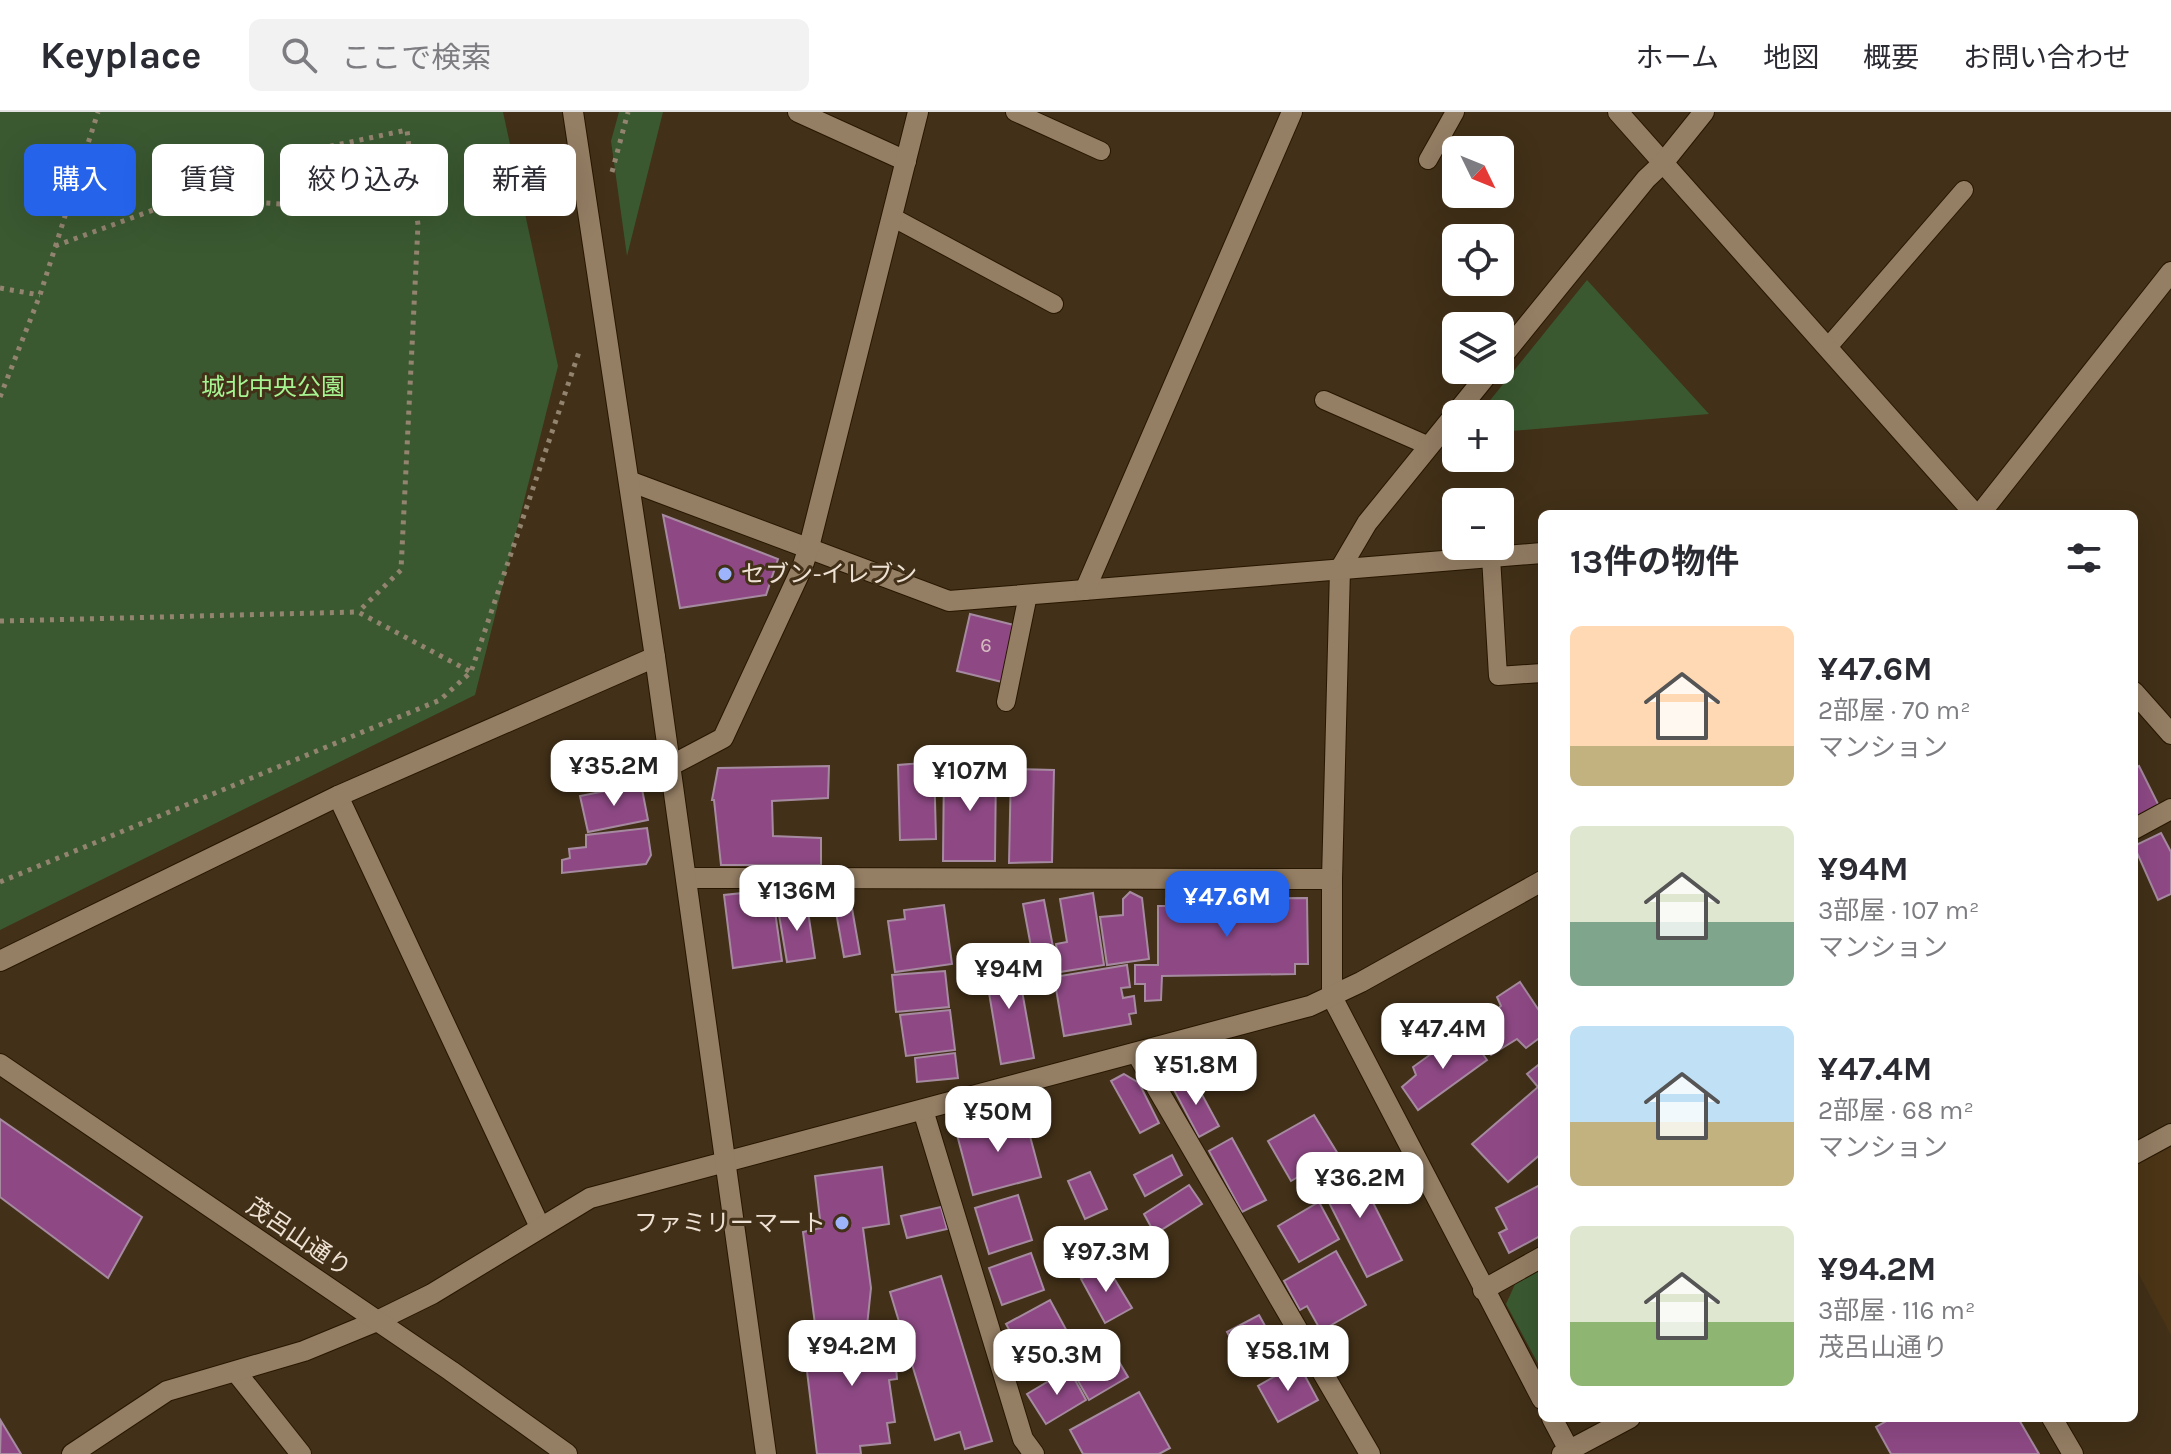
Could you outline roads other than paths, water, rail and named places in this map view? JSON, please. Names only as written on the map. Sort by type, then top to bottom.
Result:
[{"type":"street","points":[[573,112],[655,657],[766,1454]]},
{"type":"street","points":[[798,112],[906,161]]},
{"type":"street","points":[[670,766],[723,738],[809,547],[918,112]]},
{"type":"street","points":[[1085,590],[1292,112]]},
{"type":"street","points":[[1618,112],[1974,510]]},
{"type":"street","points":[[1514,342],[1704,112]]},
{"type":"street","points":[[1981,510],[2171,272]]},
{"type":"street","points":[[1480,384],[1367,523],[1340,569],[1332,997],[1538,1392]]},
{"type":"street","points":[[629,481],[949,601],[1453,560]]},
{"type":"street","points":[[1514,555],[1538,553]]},
{"type":"street","points":[[0,961],[338,796],[655,657]]},
{"type":"street","points":[[2138,697],[2171,734]]},
{"type":"street","points":[[338,796],[540,1227]]},
{"type":"street","points":[[2138,827],[2171,809]]},
{"type":"street","points":[[686,878],[1332,879]]},
{"type":"street","points":[[72,1454],[167,1391],[304,1351],[432,1294],[590,1198],[1310,1006],[1332,997],[1538,883]]},
{"type":"street","points":[[1137,1054],[1370,1454]]},
{"type":"street","name":"茂呂山通り","points":[[0,1064],[567,1454]]},
{"type":"street","points":[[923,1110],[1023,1439],[1034,1454]]},
{"type":"street","points":[[2138,1152],[2171,1134]]},
{"type":"street","points":[[1483,1290],[1538,1259]]},
{"type":"street","points":[[236,1372],[301,1454]]},
{"type":"street","points":[[1554,1422],[1567,1453],[1623,1422]]},
{"type":"street","points":[[2054,1422],[2073,1454]]},
{"type":"lane","points":[[1015,112],[1101,151]]},
{"type":"lane","points":[[1428,160],[1455,112]]},
{"type":"lane","points":[[1828,347],[1964,190]]},
{"type":"lane","points":[[892,217],[1054,304]]},
{"type":"lane","points":[[1324,400],[1429,446]]},
{"type":"lane","points":[[1491,560],[1498,676],[1538,673]]},
{"type":"lane","points":[[1006,702],[1028,595]]},
{"type":"place","name":"セブン-イレブン","points":[[725,574]]},
{"type":"place","name":"ファミリーマート","points":[[842,1223]]},
{"type":"park label","name":"城北中央公園","points":[[273,387]]}]
